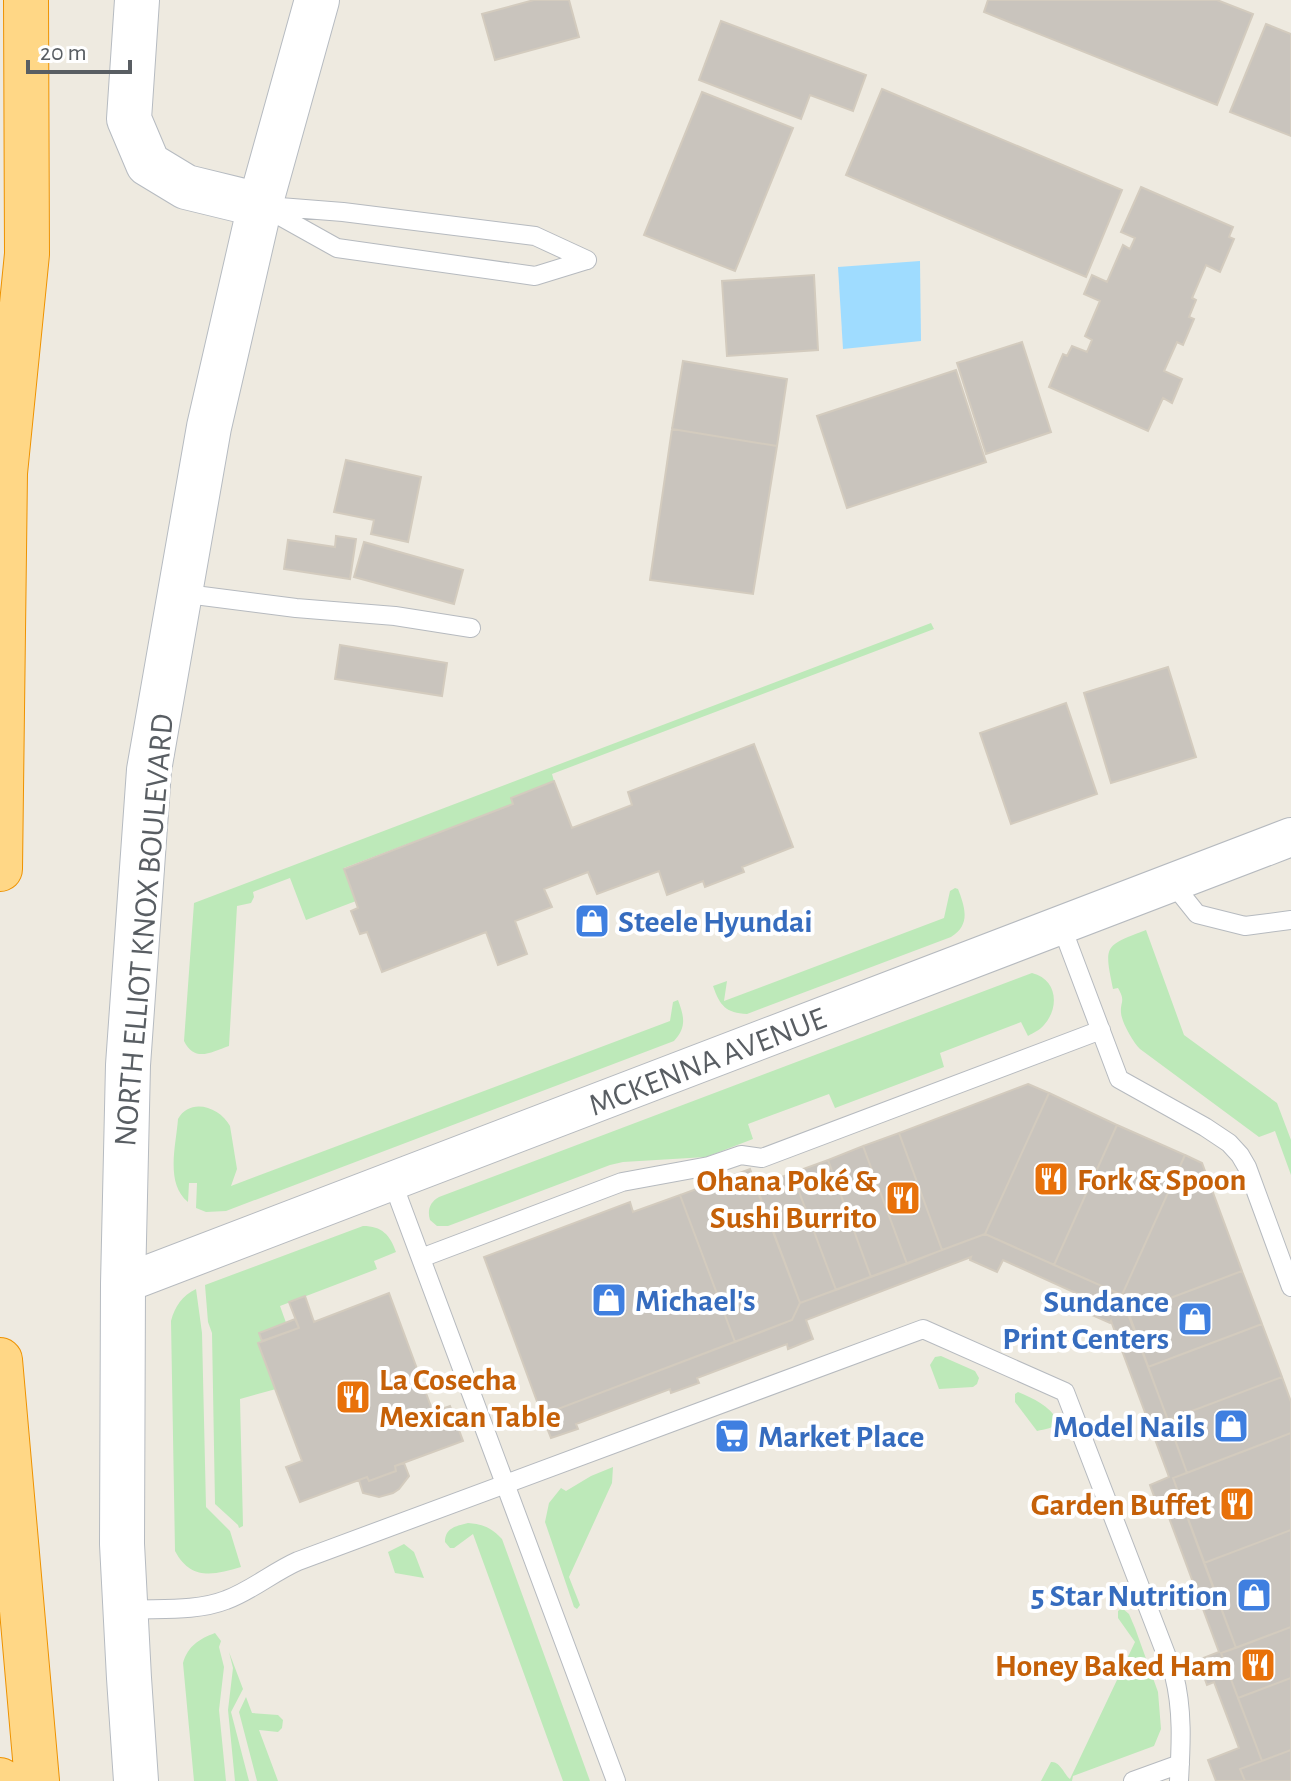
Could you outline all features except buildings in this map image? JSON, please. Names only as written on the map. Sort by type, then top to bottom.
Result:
[{"type":"highway","points":[[5,473],[27,254],[26,0]]},
{"type":"highway","points":[[0,402],[5,473],[0,869]]},
{"type":"highway","points":[[0,1360],[37,1781]]},
{"type":"main road","points":[[137,0],[129,119],[148,164],[186,187],[260,205]]},
{"type":"main road","name":"NORTH ELLIOT KNOX BOULEVARD","points":[[136,1781],[122,1544],[123,1284],[128,1065],[149,770],[209,427],[260,205],[317,0]]},
{"type":"street","name":"MCKENNA AVENUE","points":[[123,1284],[1291,837]]},
{"type":"lane","points":[[260,205],[535,236],[587,260],[535,276],[337,248],[260,205]]},
{"type":"lane","points":[[179,593],[296,608],[395,616],[471,628]]},
{"type":"lane","points":[[1161,887],[1177,889],[1197,914],[1245,926],[1291,920]]},
{"type":"lane","points":[[1061,925],[1119,1079],[1205,1127],[1229,1143],[1240,1155],[1291,1287]]},
{"type":"lane","points":[[421,1258],[622,1182],[709,1166],[741,1155],[762,1158],[1101,1030]]},
{"type":"lane","points":[[392,1181],[616,1781]]},
{"type":"lane","points":[[126,1610],[197,1607],[227,1600],[298,1561],[923,1329],[1065,1392],[1180,1697],[1180,1772],[1133,1781]]},
{"type":"green space","points":[[931,623],[934,629],[552,774],[554,781],[512,798],[513,804],[344,868],[356,901],[306,920],[290,878],[253,892],[251,903],[237,906],[229,1046],[198,1054],[188,1048],[184,1041],[194,903]]},
{"type":"green space","points":[[955,888],[961,896],[965,915],[962,927],[951,937],[747,1014],[729,1010],[721,1003],[713,986],[727,981],[724,1001],[944,918],[950,891]]},
{"type":"green space","points":[[1146,930],[1184,1035],[1277,1103],[1291,1140],[1291,1175],[1275,1131],[1259,1137],[1140,1049],[1131,1037],[1122,1017],[1120,993],[1118,988],[1113,989],[1108,955],[1115,944]]},
{"type":"green space","points":[[1032,973],[1047,981],[1054,1002],[1044,1025],[1028,1036],[1021,1022],[940,1053],[944,1067],[835,1108],[829,1094],[748,1124],[753,1139],[706,1157],[623,1162],[448,1226],[437,1226],[430,1220],[430,1207],[439,1197]]},
{"type":"green space","points":[[678,1000],[683,1021],[674,1041],[226,1211],[206,1212],[196,1208],[197,1183],[189,1183],[188,1202],[176,1185],[174,1164],[178,1119],[190,1108],[212,1110],[230,1126],[237,1169],[231,1186],[670,1021],[673,1002]]},
{"type":"green space","points":[[363,1226],[384,1233],[396,1252],[374,1261],[377,1269],[280,1306],[289,1331],[258,1343],[276,1389],[240,1399],[243,1526],[239,1528],[215,1504],[212,1333],[205,1285]]},
{"type":"green space","points":[[196,1289],[202,1333],[206,1507],[230,1531],[241,1567],[212,1573],[188,1567],[175,1551],[171,1321],[180,1302]]},
{"type":"green space","points":[[941,1356],[975,1371],[979,1378],[977,1384],[973,1387],[939,1389],[930,1365],[935,1357]]},
{"type":"green space","points":[[1018,1392],[1046,1407],[1058,1421],[1056,1424],[1037,1431],[1015,1402]]},
{"type":"green space","points":[[613,1467],[612,1483],[569,1577],[580,1605],[577,1609],[545,1522],[549,1503],[561,1488],[566,1491]]},
{"type":"green space","points":[[468,1523],[487,1527],[502,1539],[590,1781],[563,1781],[473,1534],[454,1548],[445,1542],[449,1531]]},
{"type":"green space","points":[[404,1544],[414,1552],[424,1578],[395,1573],[388,1552]]},
{"type":"green space","points":[[1122,1608],[1129,1614],[1135,1628],[1158,1692],[1161,1729],[1154,1746],[1073,1776],[1072,1781],[1041,1781],[1051,1762],[1070,1779],[1135,1642],[1118,1618],[1118,1611]]},
{"type":"green space","points":[[215,1633],[221,1641],[219,1647],[224,1667],[219,1710],[226,1781],[194,1781],[183,1663],[195,1644]]},
{"type":"green space","points":[[229,1652],[243,1689],[231,1712],[249,1781],[235,1781],[228,1710],[233,1668]]},
{"type":"green space","points":[[246,1697],[252,1713],[278,1715],[283,1720],[278,1732],[259,1730],[278,1781],[257,1781],[239,1712]]},
{"type":"water","points":[[920,261],[921,341],[843,349],[838,267]]},
{"type":"place","name":"Steele Hyundai","points":[[592,921]]},
{"type":"place","name":"Fork & Spoon","points":[[1051,1179]]},
{"type":"place","name":"Ohana Poké & Sushi Burrito","points":[[903,1198]]},
{"type":"place","name":"Michael's","points":[[609,1300]]},
{"type":"place","name":"Sundance Print Centers","points":[[1195,1319]]},
{"type":"place","name":"La Cosecha Mexican Table","points":[[353,1397]]},
{"type":"place","name":"Model Nails","points":[[1231,1426]]},
{"type":"place","name":"Market Place","points":[[732,1436]]},
{"type":"place","name":"Garden Buffet","points":[[1237,1504]]},
{"type":"place","name":"5 Star Nutrition","points":[[1254,1595]]},
{"type":"place","name":"Honey Baked Ham","points":[[1258,1665]]}]
